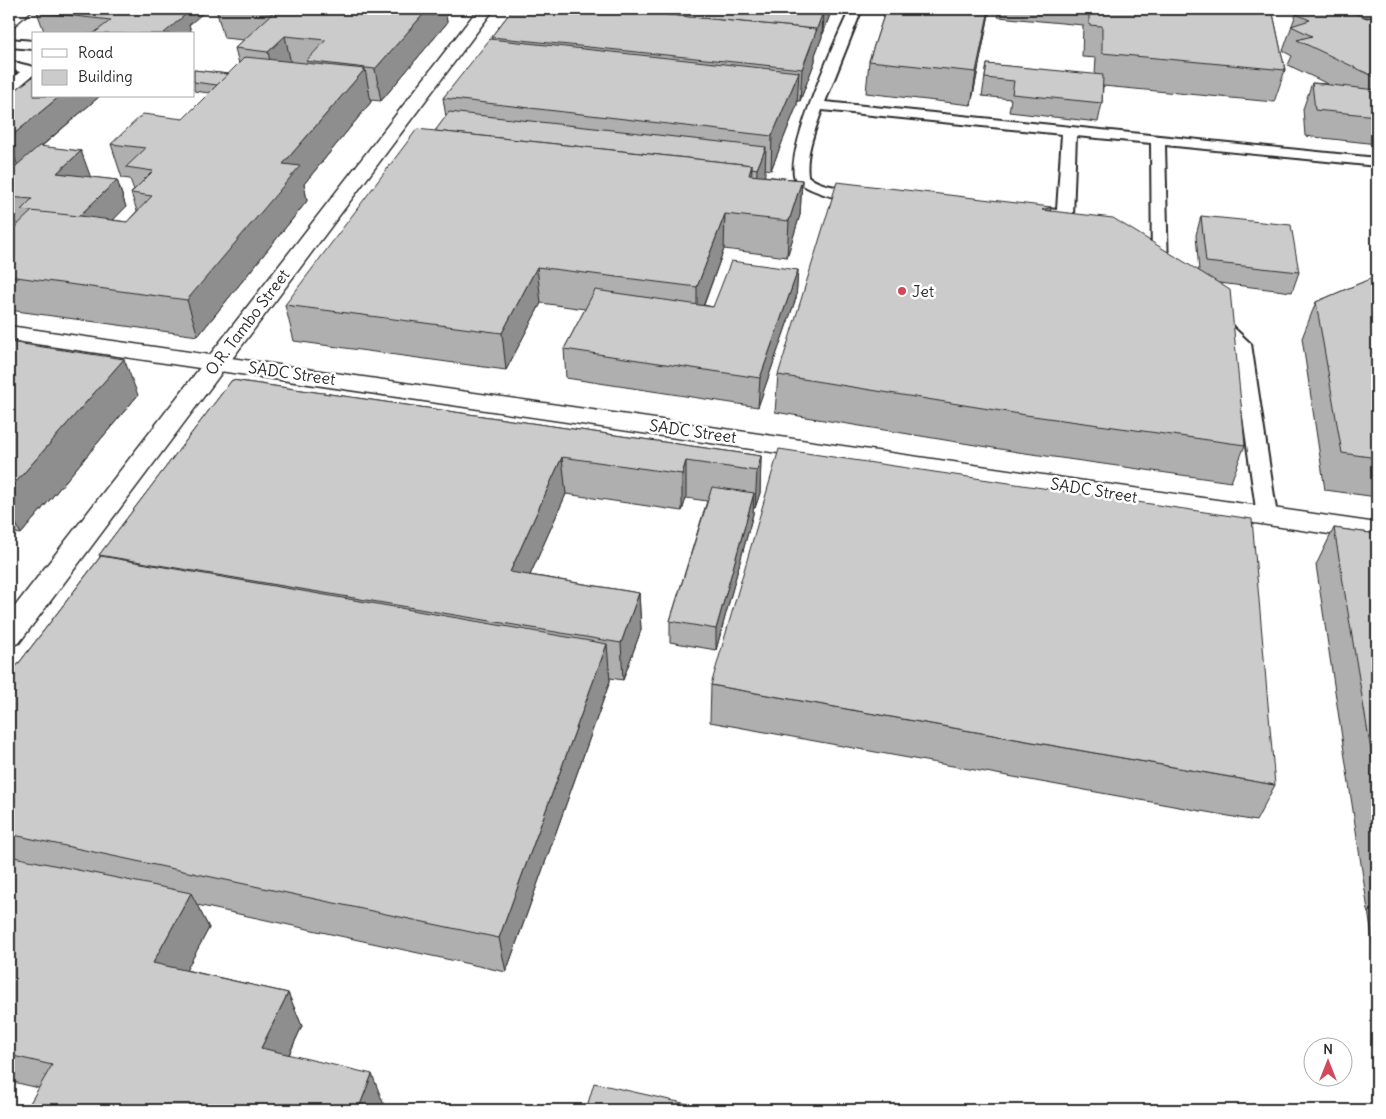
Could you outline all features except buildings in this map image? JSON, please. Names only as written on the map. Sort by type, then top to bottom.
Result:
[{"type":"main road","points":[[9,21],[25,9]]},
{"type":"main road","name":"O.R. Tambo Street","points":[[9,635],[486,9]]},
{"type":"main road","points":[[1340,9],[1377,12]]},
{"type":"main road","name":"SADC Street","points":[[9,333],[1377,532]]},
{"type":"lane","points":[[856,9],[803,144],[798,172],[802,179],[815,187],[879,197]]},
{"type":"lane","points":[[9,43],[32,45]]},
{"type":"lane","points":[[9,66],[30,70],[9,88]]},
{"type":"lane","points":[[818,105],[1377,162]]},
{"type":"lane","points":[[1026,212],[1065,216],[1068,131]]},
{"type":"lane","points":[[1158,140],[1160,271],[1175,284]]},
{"type":"lane","points":[[1198,304],[1242,344],[1268,516]]},
{"type":"place","name":"Jet","points":[[902,291]]}]
